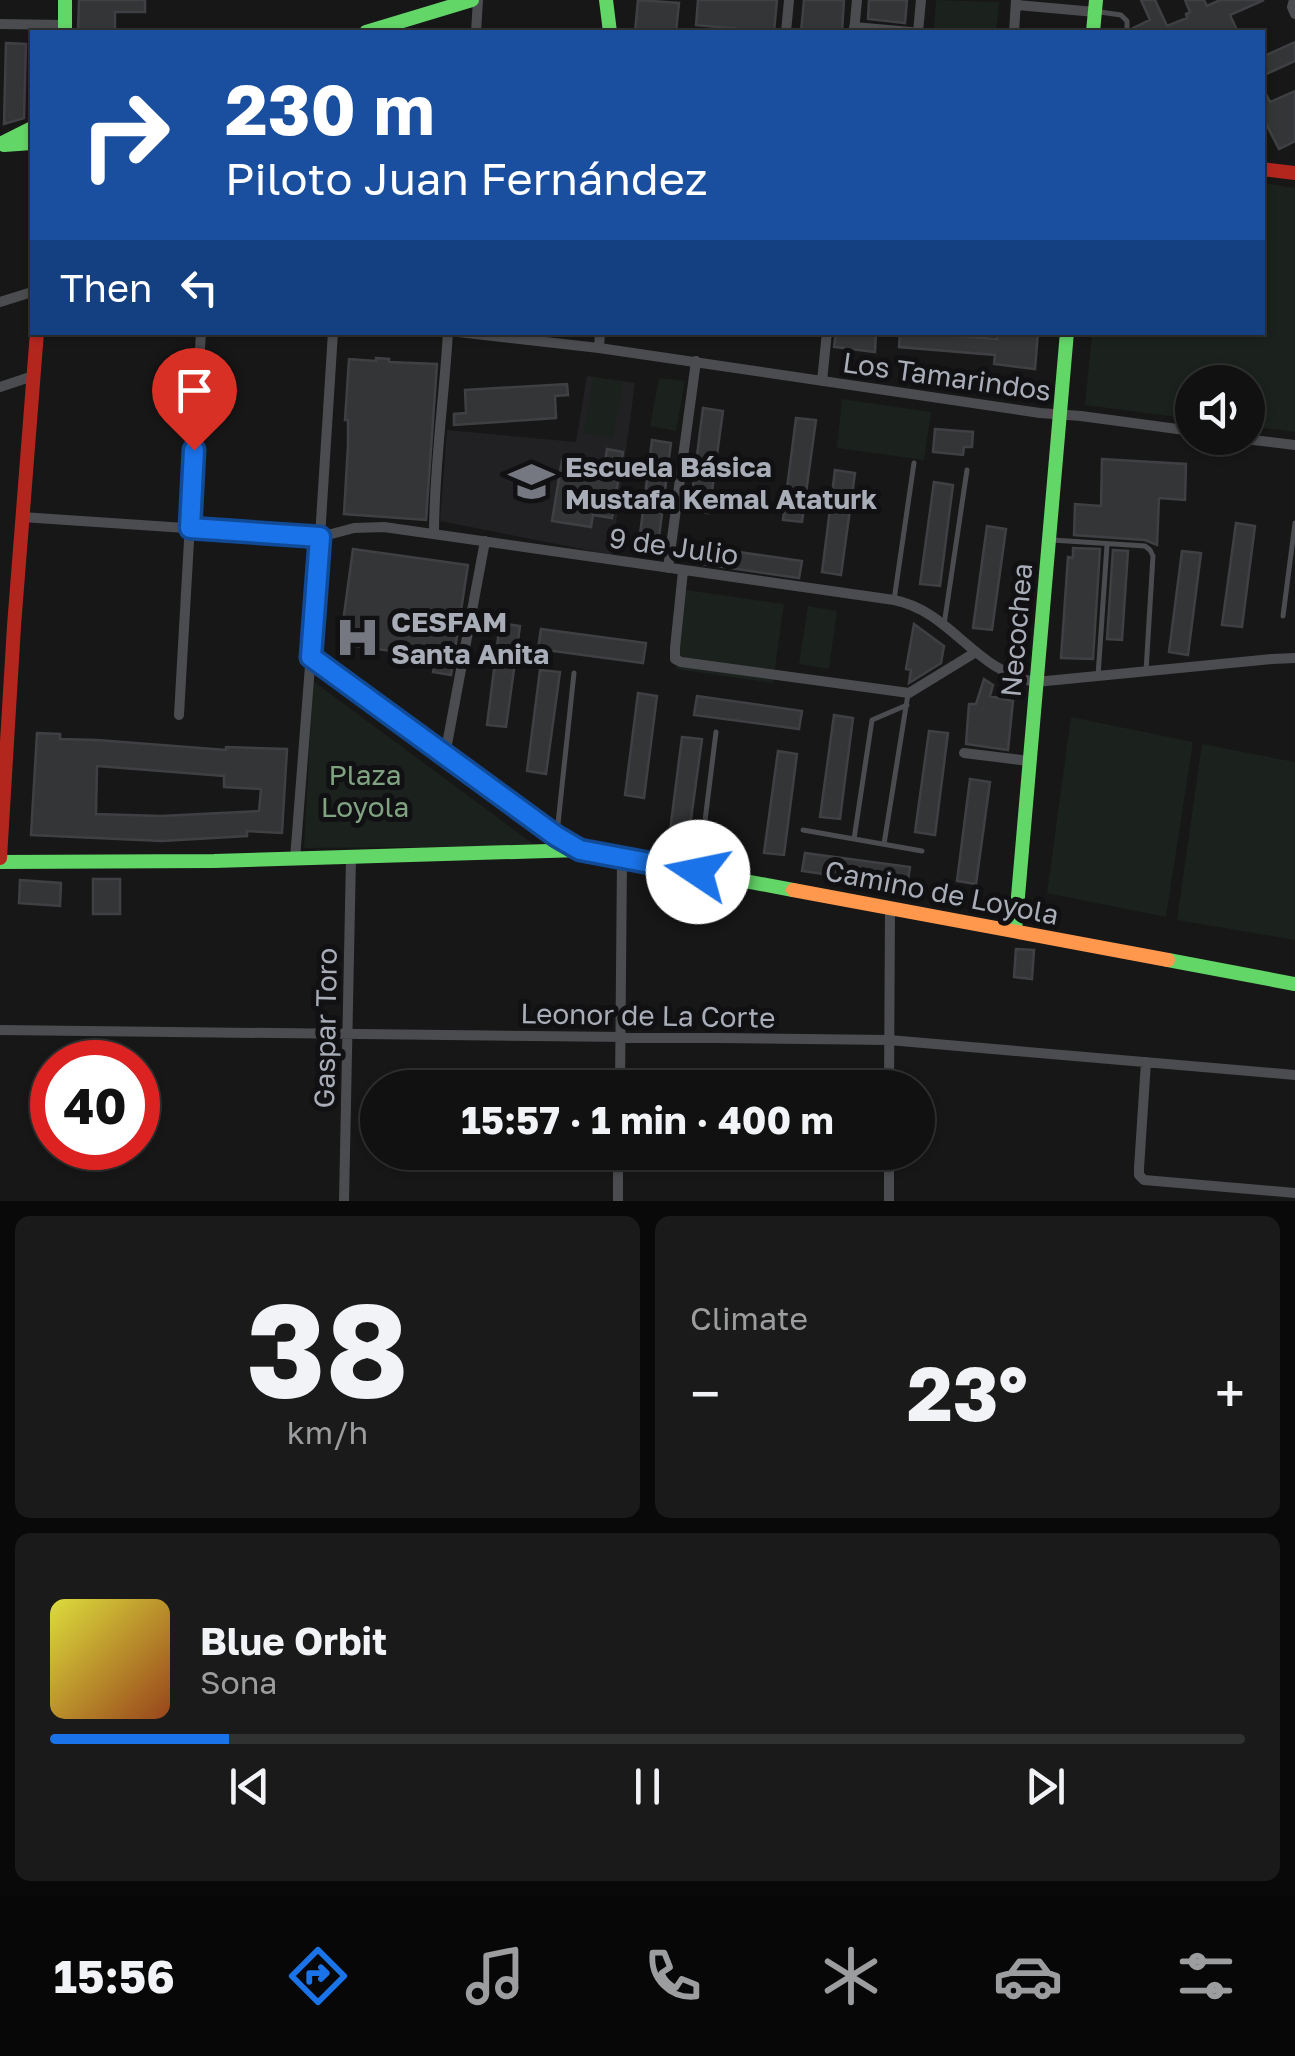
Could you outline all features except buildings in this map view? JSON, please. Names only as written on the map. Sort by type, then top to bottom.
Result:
[{"type":"street","points":[[0,24],[63,30],[65,0]]},
{"type":"street","points":[[373,30],[475,0],[476,30]]},
{"type":"street","points":[[606,0],[610,30]]},
{"type":"street","points":[[786,30],[789,0]]},
{"type":"street","points":[[854,30],[856,0]]},
{"type":"street","points":[[914,30],[920,0]]},
{"type":"street","points":[[1294,0],[1295,14]]},
{"type":"street","points":[[1014,30],[1016,2],[1095,6]]},
{"type":"street","points":[[0,144],[30,129]]},
{"type":"street","points":[[0,144],[30,143]]},
{"type":"street","points":[[1265,169],[1295,174]]},
{"type":"street","points":[[0,302],[30,293]]},
{"type":"street","points":[[0,860],[7,628],[22,517],[36,335]]},
{"type":"street","points":[[179,715],[200,335]]},
{"type":"street","points":[[295,859],[333,335]]},
{"type":"street","points":[[434,534],[434,479],[442,428],[448,335]]},
{"type":"street","name":"Los Tamarindos","points":[[502,335],[1175,429]]},
{"type":"street","points":[[598,348],[600,335]]},
{"type":"street","points":[[822,381],[827,335]]},
{"type":"street","name":"Necochea","points":[[1014,931],[1067,335]]},
{"type":"street","points":[[668,568],[696,361]]},
{"type":"street","points":[[0,387],[33,376]]},
{"type":"street","points":[[1265,441],[1295,445]]},
{"type":"street","name":"9 de Julio","points":[[22,517],[320,537],[371,527],[894,600],[915,606],[1005,674],[1036,682],[1295,658]]},
{"type":"street","points":[[445,754],[485,542]]},
{"type":"street","points":[[683,570],[675,648],[675,659],[681,662],[908,699],[976,652]]},
{"type":"street","name":"Camino de Loyola","points":[[311,657],[580,850]]},
{"type":"street","points":[[964,753],[1030,761]]},
{"type":"street","name":"Camino de Loyola","points":[[0,860],[295,859],[580,850],[1295,984]]},
{"type":"street","name":"Gaspar Toro","points":[[344,1201],[351,856]]},
{"type":"street","points":[[620,1070],[622,857]]},
{"type":"street","points":[[889,1070],[890,908]]},
{"type":"street","name":"Leonor de La Corte","points":[[0,1030],[889,1040],[1295,1075]]},
{"type":"street","points":[[1146,1062],[1138,1168],[1142,1178],[1148,1182],[1295,1193]]},
{"type":"street","points":[[618,1170],[618,1201]]},
{"type":"street","points":[[888,1201],[889,1170]]},
{"type":"lane","points":[[1095,6],[1121,15],[1127,21],[1127,30]]},
{"type":"lane","points":[[894,600],[914,463]]},
{"type":"lane","points":[[944,626],[966,470]]},
{"type":"lane","points":[[1282,616],[1295,523]]},
{"type":"lane","points":[[1049,540],[1145,546],[1150,550],[1153,556],[1146,671]]},
{"type":"lane","points":[[1098,676],[1107,545]]},
{"type":"lane","points":[[556,836],[574,673]]},
{"type":"lane","points":[[854,839],[872,720],[908,699]]},
{"type":"lane","points":[[884,844],[908,699]]},
{"type":"lane","points":[[698,872],[716,732]]},
{"type":"lane","points":[[803,830],[922,850]]},
{"type":"shaded area","name":"Escuela Básica Mustafa Kemal Ataturk","points":[[587,376],[635,383],[612,555],[440,521],[447,430],[576,442]]},
{"type":"green space","points":[[936,0],[999,2],[996,30],[934,29]]},
{"type":"green space","points":[[1265,183],[1295,188],[1295,432],[1265,428],[1265,365],[1175,365],[1175,417],[1085,405],[1092,335],[1265,335]]},
{"type":"green space","points":[[593,377],[623,382],[613,438],[584,433]]},
{"type":"green space","points":[[659,378],[685,381],[676,431],[650,426]]},
{"type":"green space","points":[[842,399],[931,412],[924,460],[837,448]]},
{"type":"green space","points":[[686,590],[784,604],[773,683],[676,669]]},
{"type":"green space","points":[[808,606],[837,611],[829,669],[799,664]]},
{"type":"green space","name":"Plaza Loyola","points":[[313,681],[536,846],[304,848]]},
{"type":"green space","points":[[1071,717],[1193,742],[1166,917],[1047,893]]},
{"type":"green space","points":[[1202,744],[1295,762],[1295,940],[1177,920]]},
{"type":"traffic: fast","points":[[65,0],[65,30]]},
{"type":"traffic: fast","points":[[373,30],[472,0]]},
{"type":"traffic: fast","points":[[606,0],[610,30]]},
{"type":"traffic: fast","points":[[1093,30],[1096,0]]},
{"type":"traffic: fast","points":[[0,144],[30,129]]},
{"type":"traffic: fast","points":[[4,145],[30,143]]},
{"type":"traffic: fast","points":[[1015,931],[1067,335]]},
{"type":"traffic: fast","points":[[0,862],[214,861],[580,850],[793,890]]},
{"type":"traffic: fast","points":[[1168,960],[1295,984]]},
{"type":"traffic: slow","points":[[793,890],[1168,960]]},
{"type":"traffic: jam","points":[[1265,169],[1295,173]]},
{"type":"traffic: jam","points":[[0,858],[37,335]]},
{"type":"place","name":"Escuela Básica Mustafa Kemal Ataturk","points":[[532,482]]},
{"type":"place","name":"CESFAM Santa Anita","points":[[358,637]]},
{"type":"route","points":[[194,450],[190,528],[320,537],[311,657],[580,850],[698,872]]}]
